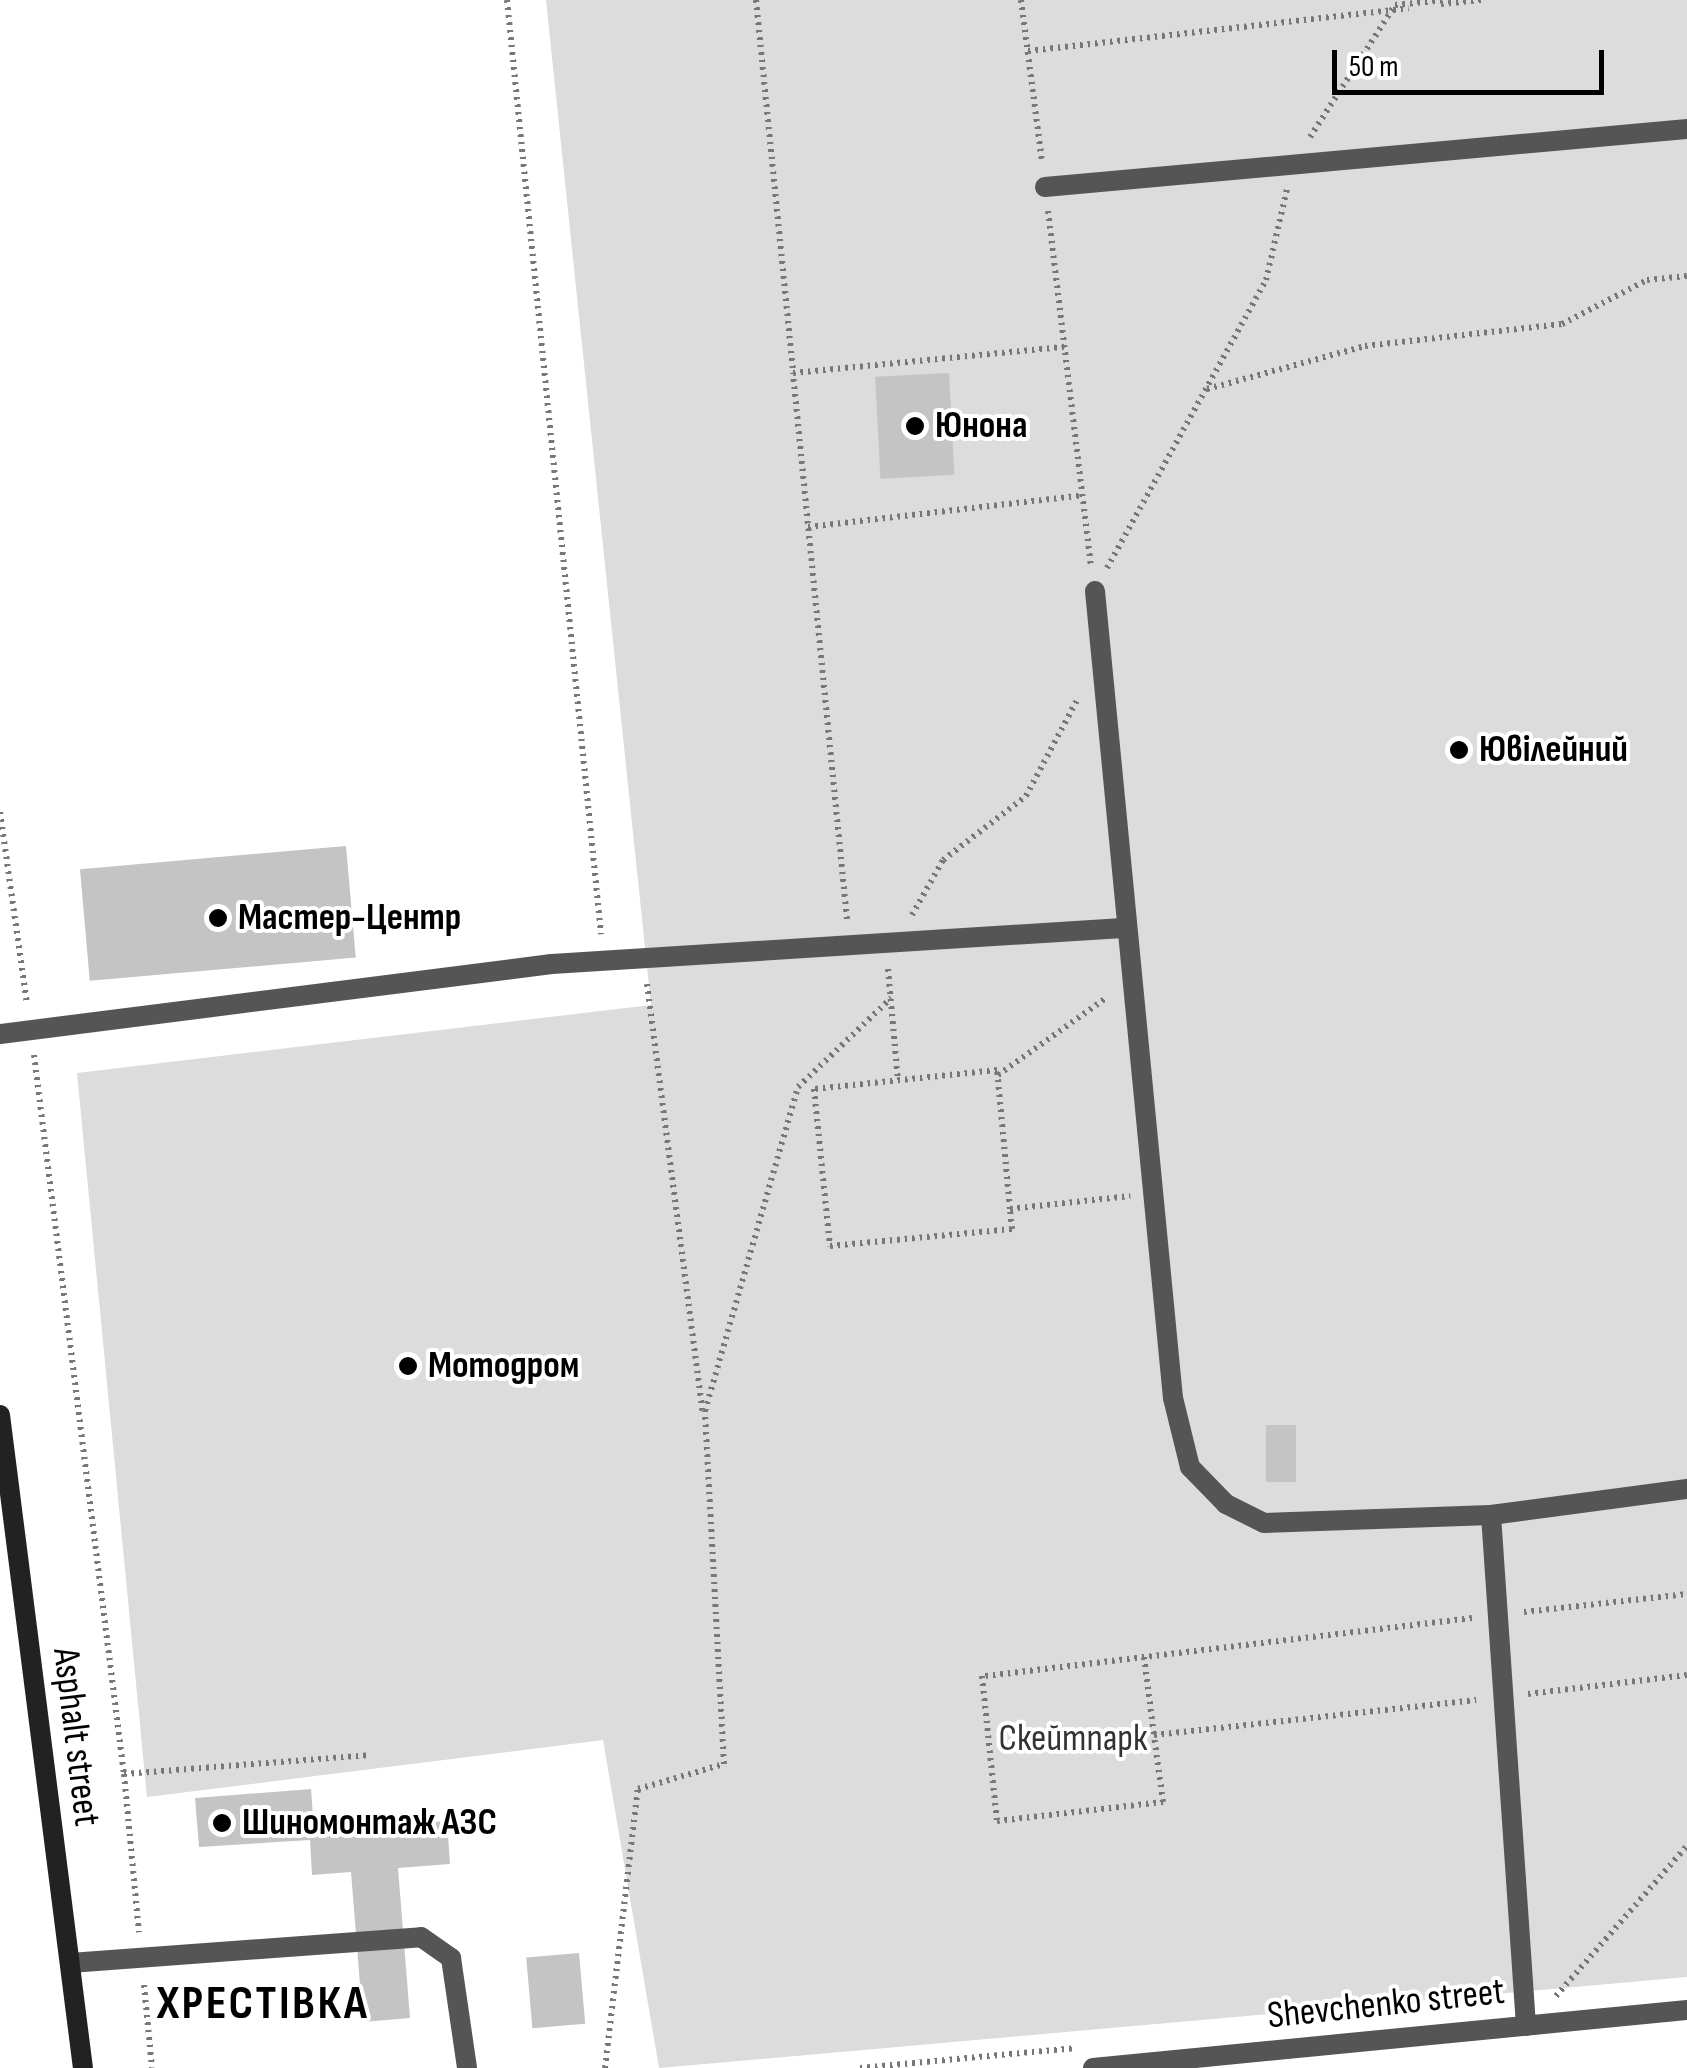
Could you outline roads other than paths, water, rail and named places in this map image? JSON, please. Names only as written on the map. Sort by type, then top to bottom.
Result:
[{"type":"main road","name":"Asphalt street","points":[[0,1414],[83,2068]]},
{"type":"street","points":[[1045,187],[1687,129]]},
{"type":"street","points":[[1095,592],[1122,928],[1173,1398],[1190,1467],[1226,1504],[1264,1524],[1490,1515],[1687,1488]]},
{"type":"street","points":[[0,1034],[604,960],[1122,928]]},
{"type":"street","points":[[1490,1515],[1526,2026]]},
{"type":"street","points":[[70,1963],[421,1937],[450,1958],[467,2068]]},
{"type":"street","name":"Shevchenko street","points":[[1093,2068],[1168,2064],[1687,2010]]},
{"type":"place","name":"Юнона","points":[[915,426]]},
{"type":"place","name":"Ювілейний","points":[[1459,750]]},
{"type":"place","name":"Мастер-Центр","points":[[218,918]]},
{"type":"place","name":"Мотодром","points":[[408,1366]]},
{"type":"place","name":"Шиномонтаж АЗС","points":[[222,1823]]},
{"type":"district","name":"ХРЕСТІВКА","points":[[263,2004]]},
{"type":"park label","name":"Скейтпарк","points":[[1073,1739]]}]
